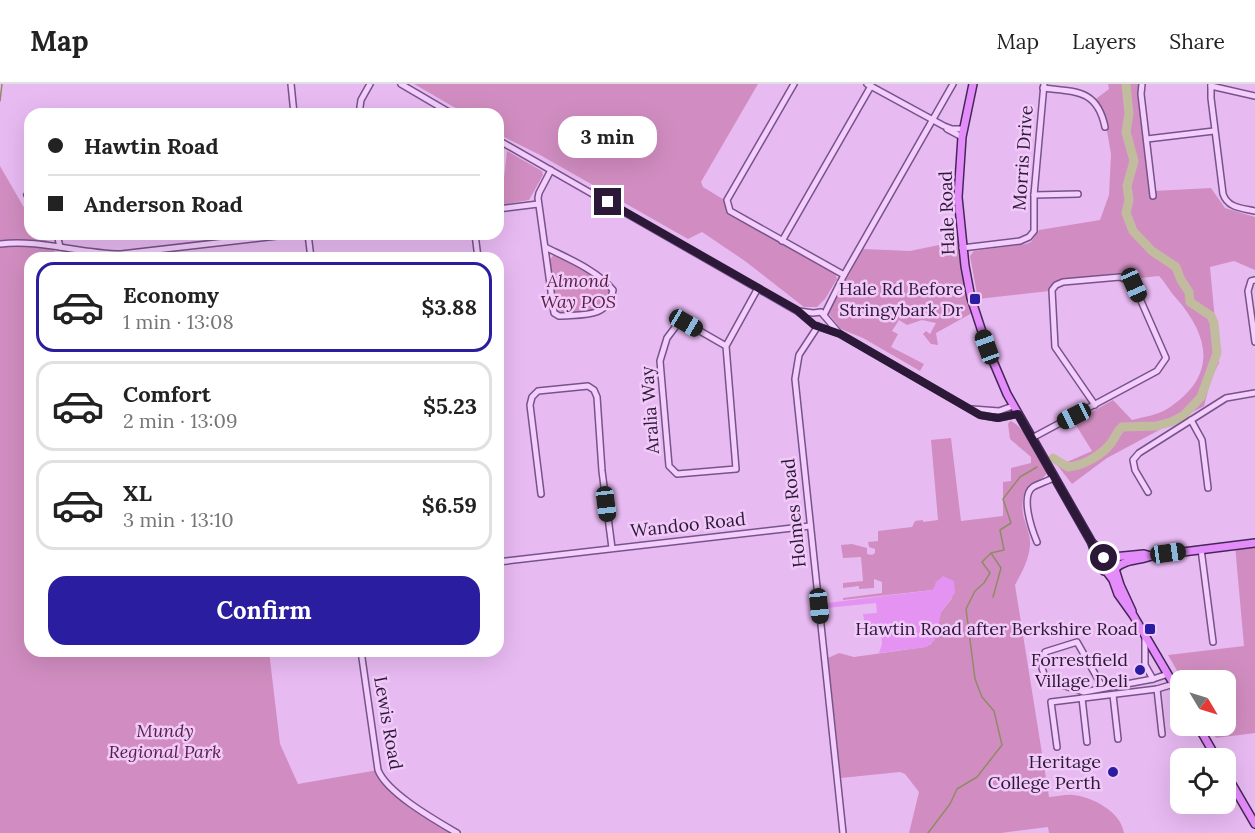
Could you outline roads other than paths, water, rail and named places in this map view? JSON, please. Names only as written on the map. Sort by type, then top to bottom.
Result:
[{"type":"main road","name":"Hale Road","points":[[973,84],[963,129],[958,197],[962,248],[968,284],[982,334],[1002,385],[1092,543]]},
{"type":"main road","points":[[1092,543],[1116,561],[1120,585],[1131,605],[1133,615]]},
{"type":"main road","points":[[1092,543],[1102,569],[1113,580],[1118,594],[1170,677]]},
{"type":"main road","points":[[1107,572],[1125,561],[1255,543]]},
{"type":"main road","points":[[1101,564],[1110,557],[1144,554],[1151,556]]},
{"type":"main road","points":[[1236,791],[1255,824]]},
{"type":"street","points":[[291,84],[293,108]]},
{"type":"street","points":[[360,108],[361,100],[370,84]]},
{"type":"street","points":[[401,84],[440,107]]},
{"type":"street","points":[[794,84],[728,200],[730,211],[844,275]]},
{"type":"street","points":[[815,324],[824,323],[832,297],[953,84]]},
{"type":"street","points":[[1142,84],[1141,94],[1153,196]]},
{"type":"street","points":[[782,241],[869,85],[962,137]]},
{"type":"street","points":[[1255,96],[1211,85],[1222,194],[1226,202],[1255,211]]},
{"type":"street","points":[[1044,86],[1080,92],[1087,96],[1098,105],[1105,127]]},
{"type":"street","name":"Morris Drive","points":[[962,248],[1020,241],[1029,237],[1034,231],[1034,195],[1044,86]]},
{"type":"street","points":[[944,126],[963,129]]},
{"type":"street","points":[[1147,139],[1214,131]]},
{"type":"street","points":[[504,143],[797,310],[815,324],[840,334],[980,415],[1005,418],[1018,414]]},
{"type":"street","points":[[544,247],[563,255],[606,281],[613,290],[606,307],[598,313],[559,316],[554,313],[544,247],[538,204],[539,193],[551,170]]},
{"type":"street","points":[[1034,195],[1078,194]]},
{"type":"street","points":[[504,208],[538,204]]},
{"type":"street","points":[[58,240],[60,247]]},
{"type":"street","points":[[138,252],[242,240]]},
{"type":"street","points":[[0,244],[12,242],[44,244],[88,252]]},
{"type":"street","points":[[1032,438],[1095,405],[1157,371],[1166,358],[1134,285],[1120,278],[1063,282],[1052,290],[1055,347],[1095,405]]},
{"type":"street","points":[[1255,280],[1251,280],[1248,291],[1255,342]]},
{"type":"street","points":[[726,346],[758,288]]},
{"type":"street","points":[[815,312],[832,297]]},
{"type":"street","points":[[797,310],[815,312],[825,316],[840,334]]},
{"type":"street","name":"Holmes Road","points":[[815,312],[815,324],[799,355],[795,379],[843,833]]},
{"type":"street","name":"Aralia Way","points":[[686,323],[726,346],[736,469],[677,474],[669,466],[660,361],[667,338],[676,326],[686,323]]},
{"type":"street","points":[[541,494],[530,405],[532,396],[538,392],[586,385],[594,390],[597,397],[602,471],[612,548]]},
{"type":"street","points":[[1148,492],[1135,470],[1133,460],[1139,453],[1226,398],[1255,393]]},
{"type":"street","points":[[971,409],[999,411],[1013,406]]},
{"type":"street","points":[[1191,420],[1202,440],[1208,488]]},
{"type":"street","points":[[1037,542],[1031,528],[1028,492],[1033,487],[1055,477]]},
{"type":"street","name":"Wandoo Road","points":[[504,561],[810,526]]},
{"type":"street","points":[[1201,549],[1212,642]]},
{"type":"street","points":[[1145,635],[1145,665],[1153,679]]},
{"type":"street","points":[[1103,688],[1077,642],[1045,652],[1042,668],[1046,680],[1084,692],[1153,679],[1168,674]]},
{"type":"street","name":"Lewis Road","points":[[362,657],[380,776],[393,790],[457,833]]},
{"type":"street","points":[[1057,747],[1051,702],[1157,689],[1170,685]]},
{"type":"street","points":[[1157,689],[1162,734]]},
{"type":"street","points":[[1113,695],[1118,739]]},
{"type":"street","points":[[1082,698],[1087,742]]},
{"type":"waterway","points":[[0,101],[2,84]]},
{"type":"waterway","points":[[1053,458],[1068,467],[1080,465],[1103,452],[1122,427],[1156,426],[1183,416],[1201,397],[1217,353],[1214,323],[1211,316],[1190,302],[1189,292],[1176,267],[1152,251],[1133,231],[1126,213],[1129,200],[1127,186],[1134,161],[1126,132],[1129,114],[1126,84]]},
{"type":"waterway","points":[[993,597],[1001,568],[991,553],[1004,550],[1000,530],[1011,523],[1003,499],[1020,477],[1037,467]]},
{"type":"waterway","points":[[928,833],[950,804],[957,789],[977,777],[1002,745],[994,711],[982,697],[975,679],[966,609],[975,591],[990,573],[982,562],[991,553]]},
{"type":"place","name":"Hale Rd Before Stringybark Dr","points":[[975,299]]},
{"type":"place","name":"Hawtin Road after Berkshire Road","points":[[1150,629]]},
{"type":"place","name":"Forrestfield Village Deli","points":[[1140,670]]},
{"type":"place","name":"Heritage College Perth","points":[[1113,772]]},
{"type":"park label","name":"Almond Way POS","points":[[578,291]]},
{"type":"park label","name":"Mundy Regional Park","points":[[165,741]]}]
